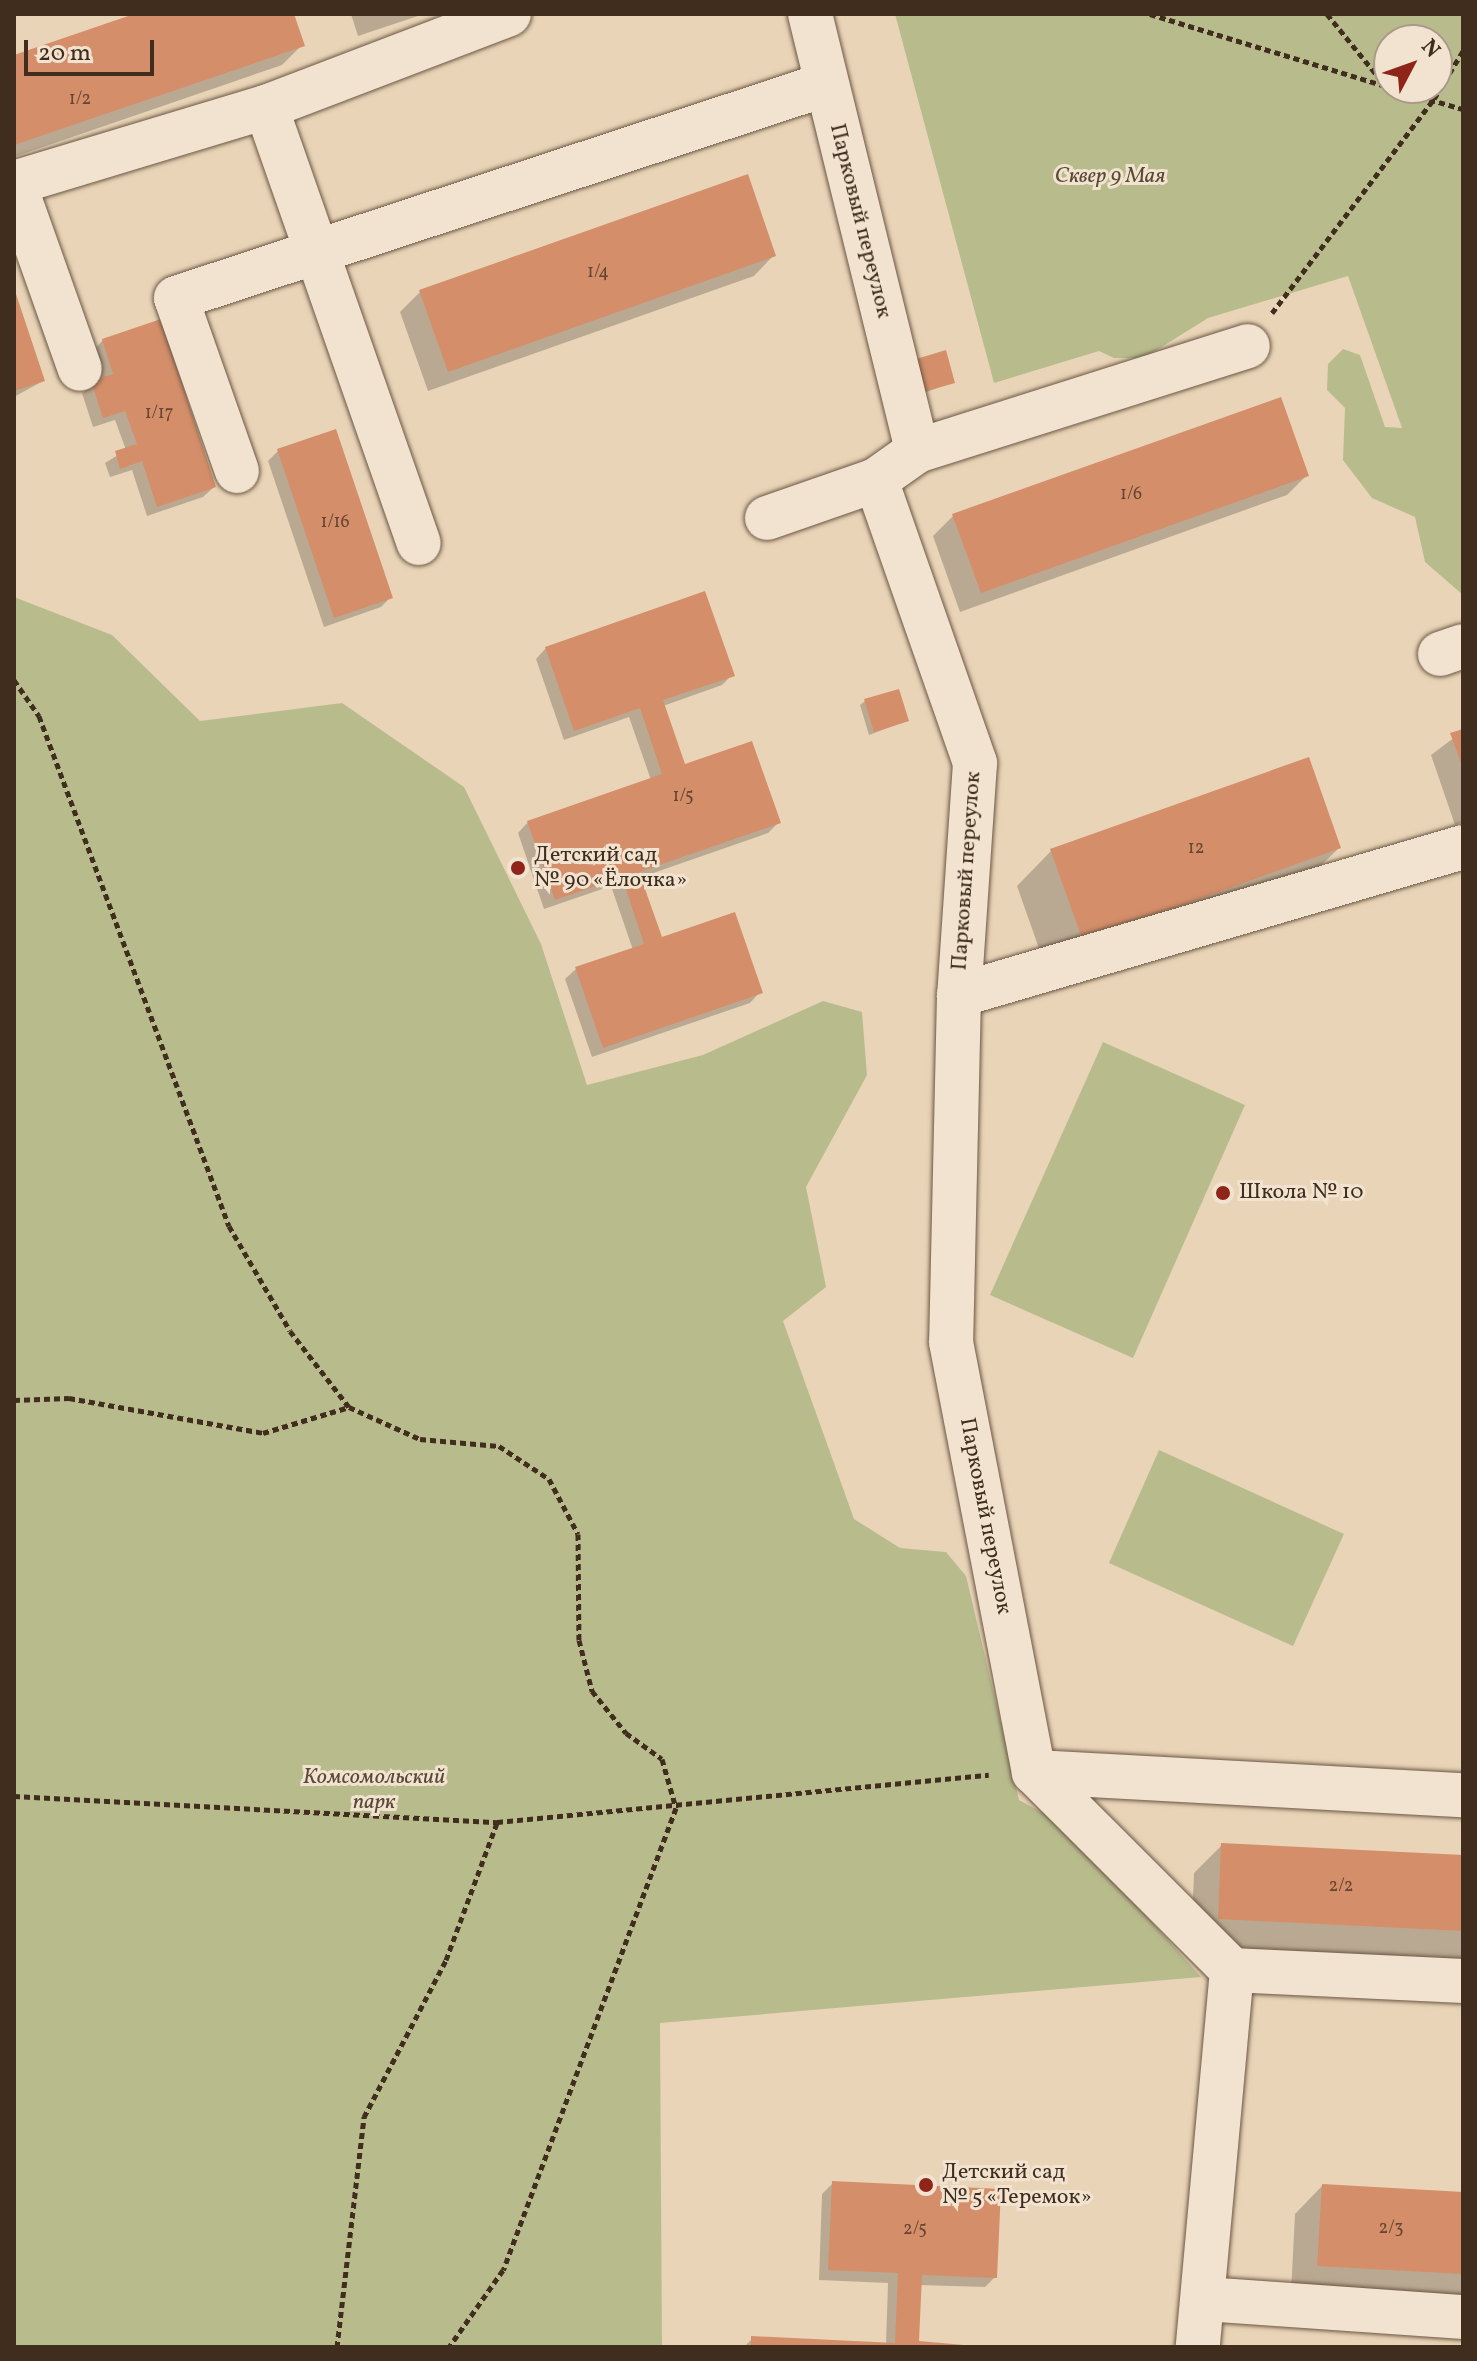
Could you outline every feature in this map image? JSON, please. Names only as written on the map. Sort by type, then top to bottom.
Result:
[{"type":"lane","points":[[80,369],[14,183],[266,107],[509,14]]},
{"type":"lane","name":"Парковый переулок","points":[[810,14],[917,451]]},
{"type":"lane","points":[[237,471],[176,298],[316,249],[827,84]]},
{"type":"lane","points":[[266,107],[419,543]]},
{"type":"lane","points":[[767,518],[876,480],[917,451],[1248,346]]},
{"type":"lane","name":"Парковый переулок","points":[[876,480],[975,763],[959,995],[951,1342],[1034,1772]]},
{"type":"lane","points":[[959,995],[1463,847]]},
{"type":"lane","points":[[1034,1772],[1463,1795]]},
{"type":"lane","points":[[1034,1772],[1232,1970],[1463,1981]]},
{"type":"lane","points":[[1198,2347],[1205,2299],[1232,1970]]},
{"type":"lane","points":[[1205,2299],[1463,2317]]},
{"type":"path","points":[[1150,14],[1373,82]]},
{"type":"path","points":[[1327,14],[1373,68]]},
{"type":"path","points":[[1248,346],[1430,104]]},
{"type":"path","points":[[14,680],[39,716],[229,1226],[290,1331],[349,1407],[420,1439],[499,1446],[549,1479],[578,1534],[579,1640],[592,1691],[626,1733],[662,1759],[676,1808],[503,2270],[449,2347]]},
{"type":"path","points":[[14,1400],[69,1398],[263,1433],[349,1407]]},
{"type":"path","points":[[14,1796],[497,1822],[676,1808],[1034,1772]]},
{"type":"path","points":[[337,2347],[364,2117],[446,1960],[497,1822]]},
{"type":"green space","name":"Сквер 9 Мая","points":[[895,14],[1463,14],[1463,595],[1425,562],[1415,517],[1372,498],[1343,460],[1345,408],[1327,390],[1328,364],[1343,349],[1360,355],[1385,427],[1402,428],[1348,276],[1208,318],[1144,358],[1114,358],[1099,351],[994,383]]},
{"type":"green space","name":"Комсомольский парк","points":[[14,597],[112,635],[200,721],[342,703],[464,787],[541,944],[587,1085],[703,1055],[823,1001],[862,1012],[867,1075],[806,1187],[826,1287],[783,1321],[854,1519],[900,1548],[946,1552],[966,1576],[1019,1800],[1064,1824],[1201,1977],[660,2023],[662,2347],[14,2347]]},
{"type":"green space","points":[[1103,1042],[1245,1105],[1133,1358],[990,1295]]},
{"type":"green space","points":[[1159,1450],[1344,1534],[1293,1646],[1109,1563]]},
{"type":"building","points":[[134,14],[294,14],[305,46],[14,145],[14,55]]},
{"type":"building","points":[[748,174],[776,256],[448,372],[419,290]]},
{"type":"building","points":[[14,288],[45,381],[14,391]]},
{"type":"building","points":[[161,319],[216,487],[157,507],[142,461],[120,469],[115,451],[137,444],[125,411],[103,418],[91,381],[113,374],[102,339]]},
{"type":"building","points":[[946,350],[955,383],[923,392],[913,360]]},
{"type":"building","points":[[1281,397],[1309,476],[981,593],[952,514]]},
{"type":"building","points":[[336,429],[393,598],[334,618],[277,449]]},
{"type":"building","points":[[705,591],[735,676],[663,700],[685,764],[752,741],[781,823],[639,872],[662,937],[735,912],[763,993],[603,1048],[575,967],[644,944],[622,877],[555,900],[527,821],[662,774],[640,708],[574,731],[545,647]]},
{"type":"building","points":[[899,689],[909,721],[874,732],[864,699]]},
{"type":"building","points":[[1463,729],[1463,768],[1450,733]]},
{"type":"building","points":[[1309,757],[1341,848],[1083,941],[1050,849]]},
{"type":"building","points":[[1221,1843],[1463,1855],[1463,1931],[1218,1919]]},
{"type":"building","points":[[832,2181],[1001,2189],[997,2278],[922,2275],[919,2341],[986,2347],[751,2347],[751,2336],[895,2343],[898,2273],[828,2270]]},
{"type":"building","points":[[1322,2184],[1463,2192],[1463,2274],[1317,2266]]},
{"type":"place","name":"Детский сад № 90 «Ёлочка»","points":[[518,868]]},
{"type":"place","name":"Школа № 10","points":[[1223,1193]]},
{"type":"place","name":"Детский сад № 5 «Теремок»","points":[[926,2185]]}]
